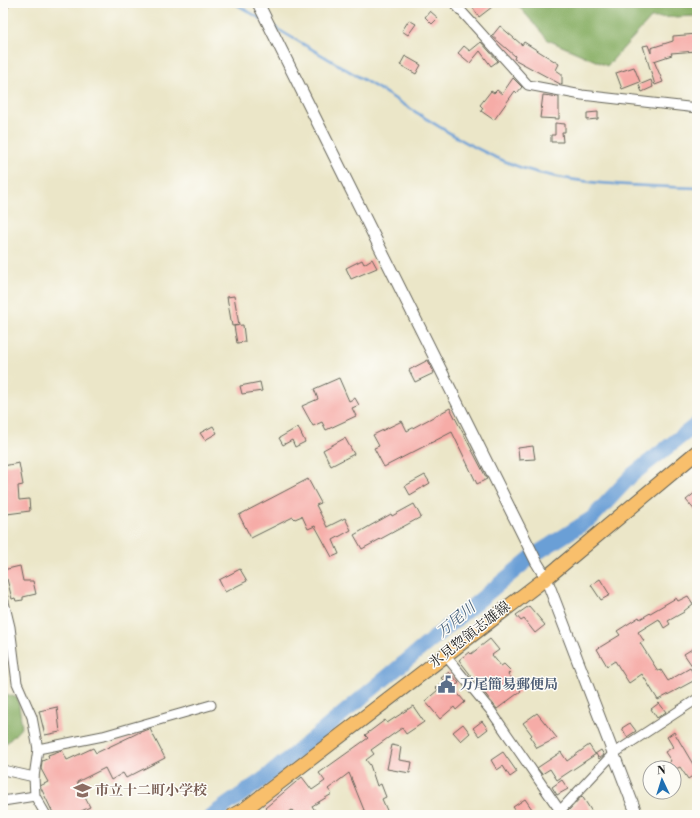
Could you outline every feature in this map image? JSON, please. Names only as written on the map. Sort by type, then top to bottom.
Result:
[{"type":"main road","name":"氷見惣領志雄線","points":[[242,813],[546,578],[697,452]]},
{"type":"street","points":[[258,3],[537,563],[546,578],[637,815]]},
{"type":"street","points":[[454,3],[528,85],[582,95],[697,108]]},
{"type":"street","points":[[3,598],[10,627],[17,683],[32,717],[38,749],[34,777],[35,796],[46,815]]},
{"type":"street","points":[[446,654],[491,711],[559,814],[613,754],[697,699]]},
{"type":"street","points":[[38,749],[103,736],[211,705]]},
{"type":"street","points":[[3,770],[34,777]]},
{"type":"street","points":[[3,801],[35,796]]},
{"type":"green space","points":[[516,3],[697,3],[697,16],[651,18],[607,66],[548,40]]},
{"type":"green space","points":[[3,693],[18,698],[22,727],[7,743],[3,739]]},
{"type":"building","points":[[479,3],[489,3],[492,7],[479,17],[473,8]]},
{"type":"building","points":[[430,11],[438,18],[432,24],[425,17]]},
{"type":"building","points":[[409,20],[416,24],[408,35],[402,31]]},
{"type":"building","points":[[500,26],[522,45],[524,42],[559,64],[556,70],[562,74],[562,85],[514,59],[515,56],[492,36]]},
{"type":"building","points":[[697,34],[697,51],[671,53],[672,55],[654,61],[663,82],[655,85],[643,46],[648,45],[651,53],[651,48],[673,41],[673,36]]},
{"type":"building","points":[[481,42],[498,61],[491,66],[480,51],[470,63],[458,53],[464,46],[470,51]]},
{"type":"building","points":[[405,56],[421,65],[416,74],[400,65]]},
{"type":"building","points":[[634,67],[640,82],[622,89],[616,73]]},
{"type":"building","points":[[513,78],[522,87],[517,93],[515,91],[494,120],[481,111],[483,108],[480,105],[491,91],[494,93],[497,90],[502,94]]},
{"type":"building","points":[[651,80],[653,87],[642,92],[639,85]]},
{"type":"building","points":[[543,95],[559,97],[559,119],[540,118]]},
{"type":"building","points":[[598,112],[598,119],[587,120],[587,113]]},
{"type":"building","points":[[555,123],[565,124],[565,132],[562,132],[563,142],[551,142],[551,135],[555,135]]},
{"type":"building","points":[[372,259],[377,268],[351,279],[346,268],[362,260],[364,264]]},
{"type":"building","points":[[234,296],[239,325],[232,326],[227,297]]},
{"type":"building","points":[[243,325],[245,342],[237,343],[234,326]]},
{"type":"building","points":[[428,360],[434,373],[415,382],[409,370]]},
{"type":"building","points":[[339,378],[349,401],[355,398],[359,405],[352,408],[356,416],[326,430],[322,422],[313,426],[302,406],[318,399],[314,389]]},
{"type":"building","points":[[260,382],[262,391],[242,394],[240,386]]},
{"type":"building","points":[[450,408],[487,479],[477,484],[452,432],[384,467],[374,448],[379,446],[373,435],[402,421],[407,431]]},
{"type":"building","points":[[213,426],[217,433],[205,440],[200,433]]},
{"type":"building","points":[[298,427],[305,442],[295,447],[292,440],[283,445],[279,438]]},
{"type":"building","points":[[345,438],[354,454],[331,466],[323,450]]},
{"type":"building","points":[[533,446],[535,459],[519,460],[518,448]]},
{"type":"building","points":[[19,463],[23,485],[18,486],[19,500],[29,499],[30,511],[7,514],[3,488],[3,466]]},
{"type":"building","points":[[425,475],[430,483],[410,495],[405,486]]},
{"type":"building","points":[[308,479],[321,503],[316,505],[327,527],[345,518],[351,530],[333,540],[339,554],[332,557],[315,526],[308,529],[302,516],[295,519],[293,517],[251,538],[239,515]]},
{"type":"building","points":[[697,491],[697,513],[686,500]]},
{"type":"building","points":[[414,504],[421,517],[362,549],[354,535],[391,514],[392,516]]},
{"type":"building","points":[[20,566],[23,581],[33,581],[36,594],[23,597],[23,600],[16,601],[15,598],[12,599],[7,579],[3,580],[3,570]]},
{"type":"building","points":[[240,569],[247,581],[225,592],[219,580]]},
{"type":"building","points":[[600,579],[610,595],[601,600],[591,585]]},
{"type":"building","points":[[688,596],[693,604],[684,612],[668,621],[670,624],[664,628],[659,619],[638,632],[644,641],[640,643],[658,671],[661,670],[668,681],[690,668],[697,679],[658,700],[642,674],[629,683],[615,661],[607,666],[597,649],[620,635],[617,631],[639,617],[640,619],[676,598],[678,601]]},
{"type":"building","points":[[529,606],[545,625],[535,633],[524,619],[521,621],[516,615]]},
{"type":"building","points":[[490,639],[499,650],[492,655],[501,666],[504,664],[511,671],[508,674],[521,691],[497,709],[459,660],[469,652],[471,654]]},
{"type":"building","points":[[697,646],[697,673],[684,654]]},
{"type":"building","points":[[449,672],[459,683],[453,688],[465,702],[456,710],[454,707],[440,719],[425,701],[438,690],[436,688],[444,681],[441,678]]},
{"type":"building","points":[[659,703],[666,712],[657,718],[651,709]]},
{"type":"building","points":[[413,706],[424,722],[406,734],[402,728],[371,750],[374,754],[366,760],[370,765],[377,786],[381,784],[386,797],[382,799],[389,815],[366,815],[349,773],[328,789],[332,794],[312,806],[316,812],[312,815],[296,815],[292,810],[285,815],[271,815],[265,808],[302,777],[312,790],[325,781],[319,773],[368,738],[365,735],[385,720],[387,723]]},
{"type":"building","points":[[57,707],[60,732],[45,735],[39,711]]},
{"type":"building","points":[[537,713],[557,738],[537,748],[530,737],[532,735],[523,723]]},
{"type":"building","points":[[482,721],[488,729],[479,736],[473,728]]},
{"type":"building","points":[[630,723],[636,731],[627,737],[622,728]]},
{"type":"building","points":[[463,724],[470,733],[461,741],[453,732]]},
{"type":"building","points":[[150,729],[165,758],[126,778],[123,773],[111,780],[105,768],[77,782],[90,807],[73,815],[54,815],[40,786],[48,782],[41,769],[42,761],[49,758],[48,755],[62,750],[67,760],[93,748],[96,753],[140,732]]},
{"type":"building","points":[[674,732],[697,771],[697,773],[688,779],[682,770],[682,760],[670,760],[665,752],[673,747],[667,737]]},
{"type":"building","points":[[392,745],[401,747],[399,760],[412,762],[410,773],[387,769]]},
{"type":"building","points":[[589,745],[595,754],[601,750],[604,755],[599,759],[596,754],[557,780],[550,769],[542,774],[537,768],[561,752],[567,761]]},
{"type":"building","points":[[503,752],[517,772],[510,777],[503,766],[497,770],[491,760]]},
{"type":"building","points":[[562,780],[568,789],[557,795],[552,787]]},
{"type":"building","points":[[582,796],[594,815],[569,815],[568,811]]},
{"type":"building","points":[[525,799],[534,812],[530,815],[519,815],[513,807]]},
{"type":"waterway","points":[[234,3],[261,19]]},
{"type":"waterway","points":[[274,27],[377,88],[439,127],[488,154],[522,168],[543,174],[609,184],[697,188]]},
{"type":"waterway","name":"万尾川","points":[[212,815],[265,778],[534,555],[592,518],[632,475],[697,424]]},
{"type":"place","name":"万尾簡易郵便局","points":[[447,685]]},
{"type":"place","name":"市立十二町小学校","points":[[82,791]]}]
